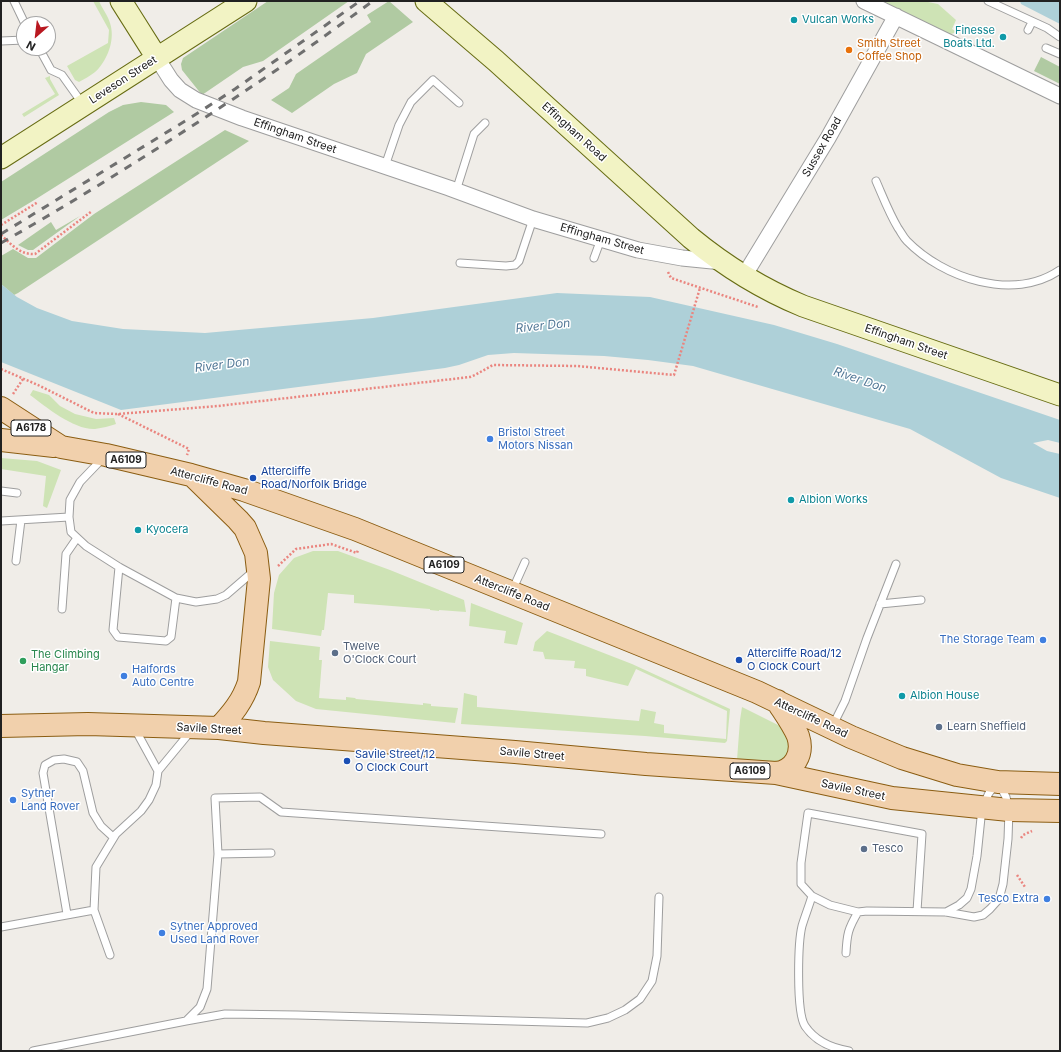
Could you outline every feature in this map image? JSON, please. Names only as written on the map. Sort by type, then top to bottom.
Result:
[{"type":"main road","points":[[121,1],[157,58]]},
{"type":"main road","name":"Leveson Street","points":[[1,158],[246,1]]},
{"type":"main road","name":"Effingham Road","points":[[426,1],[502,66],[691,238],[722,262]]},
{"type":"main road","name":"Effingham Street","points":[[722,262],[786,299],[803,306],[1060,395]]},
{"type":"main road","name":"Attercliffe Road","points":[[1,408],[61,447],[106,455],[187,474],[244,490],[367,534],[511,593],[597,626],[777,701],[890,754],[957,775],[998,782]]},
{"type":"main road","name":"A6109","points":[[1,440],[61,447]]},
{"type":"main road","points":[[187,474],[245,528],[256,553],[258,571],[249,682],[240,703],[219,728]]},
{"type":"main road","points":[[776,773],[786,770],[794,764],[798,756],[799,744],[795,730],[777,701]]},
{"type":"main road","name":"Savile Street","points":[[1,726],[88,724],[219,728],[776,773],[892,798],[982,808],[1060,811]]},
{"type":"main road","points":[[998,782],[1060,784]]},
{"type":"street","points":[[864,1],[1060,96]]},
{"type":"street","name":"Sussex Road","points":[[744,276],[828,138],[896,16]]},
{"type":"street","name":"Effingham Street","points":[[157,58],[171,80],[180,90],[196,100],[242,118],[385,166],[533,219],[638,250],[700,261],[722,262]]},
{"type":"lane","points":[[14,1],[22,16]]},
{"type":"lane","points":[[990,11],[991,2],[1047,28],[1060,38]]},
{"type":"lane","points":[[1028,30],[1032,22]]},
{"type":"lane","points":[[1,42],[16,41]]},
{"type":"lane","points":[[1046,48],[1060,54]]},
{"type":"lane","points":[[43,56],[51,70],[62,75],[84,105]]},
{"type":"lane","points":[[385,166],[400,125],[411,102],[433,80],[459,103]]},
{"type":"lane","points":[[456,191],[474,134],[485,123]]},
{"type":"lane","points":[[876,181],[889,212],[906,240],[934,263],[975,280],[1007,286],[1027,283],[1043,278],[1060,270]]},
{"type":"lane","points":[[460,263],[506,266],[515,265],[519,261],[533,219]]},
{"type":"lane","points":[[594,258],[602,239]]},
{"type":"lane","points":[[106,455],[80,482],[70,500],[69,517],[71,532],[86,546],[119,567],[176,598],[196,602],[218,599],[226,595],[258,571]]},
{"type":"lane","points":[[1,491],[17,493]]},
{"type":"lane","points":[[1,521],[69,517]]},
{"type":"lane","points":[[16,561],[21,520]]},
{"type":"lane","points":[[62,609],[66,554],[77,538]]},
{"type":"lane","points":[[511,593],[525,562]]},
{"type":"lane","points":[[832,727],[845,701],[867,638],[896,564]]},
{"type":"lane","points":[[119,567],[113,630],[118,637],[166,641],[171,637],[176,598]]},
{"type":"lane","points":[[880,604],[921,600]]},
{"type":"lane","points":[[134,726],[158,771]]},
{"type":"lane","points":[[110,955],[94,910],[96,867],[112,837],[141,811],[149,800],[156,785],[158,771],[193,728]]},
{"type":"lane","points":[[67,914],[43,773],[45,765],[54,760],[64,759],[77,762],[83,771],[93,813],[101,826],[112,837]]},
{"type":"lane","points":[[918,911],[922,834],[808,813],[801,863],[801,884],[812,896],[830,905],[858,912],[867,910],[946,912],[974,917],[983,915],[999,899],[1003,884],[1010,810],[1006,797],[998,782],[989,793],[982,808],[977,856],[971,889],[967,898],[959,905],[946,912]]},
{"type":"lane","points":[[186,1021],[200,1007],[207,989],[218,854],[215,798],[260,797],[281,812],[601,834]]},
{"type":"lane","points":[[218,854],[271,853]]},
{"type":"lane","points":[[812,896],[802,927],[798,980],[800,1009],[804,1025],[813,1036],[837,1049],[849,1051]]},
{"type":"lane","points":[[33,1051],[225,1014],[587,1023],[608,1018],[625,1010],[640,998],[652,982],[657,956],[659,897]]},
{"type":"lane","points":[[1,927],[94,910]]},
{"type":"lane","points":[[846,953],[847,934],[850,925],[858,912]]},
{"type":"path","points":[[1,225],[38,202]]},
{"type":"path","points":[[1,235],[19,251],[26,254],[35,254],[92,211]]},
{"type":"path","points":[[661,254],[671,278],[759,308]]},
{"type":"path","points":[[1,369],[38,385],[94,413],[118,414],[218,406],[470,377],[493,365],[577,366],[674,375],[700,288]]},
{"type":"path","points":[[118,414],[189,449],[187,474]]},
{"type":"path","points":[[258,571],[270,574],[296,549],[331,544],[357,553],[367,534]]},
{"type":"path","points":[[1020,841],[1023,835],[1034,830]]},
{"type":"path","points":[[1016,875],[1025,887]]},
{"type":"green space","points":[[93,1],[99,1],[110,23],[112,35],[110,47],[106,58],[99,68],[79,82],[75,80],[67,66],[108,43],[109,30]]},
{"type":"green space","points":[[268,1],[349,1],[263,61],[243,67],[202,95],[182,70],[181,64],[183,58]]},
{"type":"green space","points":[[389,1],[413,22],[366,54],[357,73],[334,84],[292,113],[271,100],[289,88],[296,74],[371,22],[367,15]]},
{"type":"green space","points":[[882,1],[923,1],[938,4],[956,20],[952,29],[957,32],[948,35]]},
{"type":"green space","points":[[1041,57],[1060,67],[1060,84],[1034,71]]},
{"type":"green space","points":[[50,76],[50,79],[59,95],[24,117],[22,114],[55,94],[45,78]]},
{"type":"green space","points":[[141,102],[166,105],[174,112],[1,220],[1,182],[109,112],[123,105]]},
{"type":"green space","points":[[225,130],[249,141],[18,293],[14,295],[1,284],[1,256],[13,249],[28,258],[36,258],[94,214]]},
{"type":"green space","points":[[80,216],[33,250],[28,250],[18,245],[51,222],[56,230]]},
{"type":"green space","points":[[33,390],[49,395],[60,406],[75,414],[96,419],[114,418],[116,424],[95,429],[78,426],[61,417],[30,395]]},
{"type":"green space","points":[[1,458],[37,461],[61,470],[47,508],[43,506],[46,476],[1,469]]},
{"type":"green space","points":[[313,551],[338,551],[390,570],[464,600],[466,612],[354,603],[354,595],[328,593],[324,630],[322,630],[321,636],[272,629],[274,593],[279,575],[294,558]]},
{"type":"green space","points":[[471,603],[523,623],[517,645],[504,643],[506,631],[469,626]]},
{"type":"green space","points":[[547,631],[632,664],[730,709],[727,741],[725,743],[645,736],[461,724],[464,693],[477,696],[477,707],[639,721],[641,709],[656,712],[654,723],[664,725],[664,733],[726,739],[727,711],[636,669],[628,686],[586,676],[586,669],[574,668],[575,661],[545,659],[543,652],[533,651],[535,642]]},
{"type":"green space","points":[[270,641],[320,647],[319,660],[322,660],[319,698],[346,700],[346,697],[423,705],[423,703],[431,704],[431,706],[458,708],[455,723],[316,709],[296,701],[273,680],[268,667]]},
{"type":"green space","points":[[742,707],[782,727],[791,745],[788,754],[783,759],[772,762],[737,760]]},
{"type":"water","points":[[1020,1],[1060,1],[1060,24],[1021,4]]},
{"type":"water","name":"River Don","points":[[1,284],[17,297],[37,308],[72,321],[123,329],[205,333],[373,318],[557,293],[650,297],[774,325],[837,344],[1060,420],[1060,443],[1048,440],[1033,443],[1047,451],[1060,454],[1060,498],[1001,478],[910,429],[693,366],[648,360],[604,356],[514,353],[488,355],[445,368],[121,410],[1,362]]},
{"type":"railway","points":[[1,234],[235,89],[360,1]]},
{"type":"railway","points":[[1,243],[73,201],[180,134],[284,65],[373,1]]},
{"type":"place","name":"Vulcan Works","points":[[794,20]]},
{"type":"place","name":"Finesse Boats Ltd.","points":[[1003,37]]},
{"type":"place","name":"Smith Street Coffee Shop","points":[[849,50]]},
{"type":"place","name":"Bristol Street Motors Nissan","points":[[490,439]]},
{"type":"place","name":"Attercliffe Road/Norfolk Bridge","points":[[253,478]]},
{"type":"place","name":"Albion Works","points":[[791,500]]},
{"type":"place","name":"Kyocera","points":[[138,530]]},
{"type":"place","name":"The Storage Team","points":[[1043,640]]},
{"type":"place","name":"Twelve O'Clock Court","points":[[335,653]]},
{"type":"place","name":"Attercliffe Road/12 O Clock Court","points":[[739,660]]},
{"type":"place","name":"The Climbing Hangar","points":[[23,661]]},
{"type":"place","name":"Halfords Auto Centre","points":[[124,676]]},
{"type":"place","name":"Albion House","points":[[902,696]]},
{"type":"place","name":"Learn Sheffield","points":[[939,727]]},
{"type":"place","name":"Savile Street/12 O Clock Court","points":[[347,761]]},
{"type":"place","name":"Sytner Land Rover","points":[[13,800]]},
{"type":"place","name":"Tesco","points":[[864,849]]},
{"type":"place","name":"Tesco Extra","points":[[1047,899]]},
{"type":"place","name":"Sytner Approved Used Land Rover","points":[[162,933]]}]
